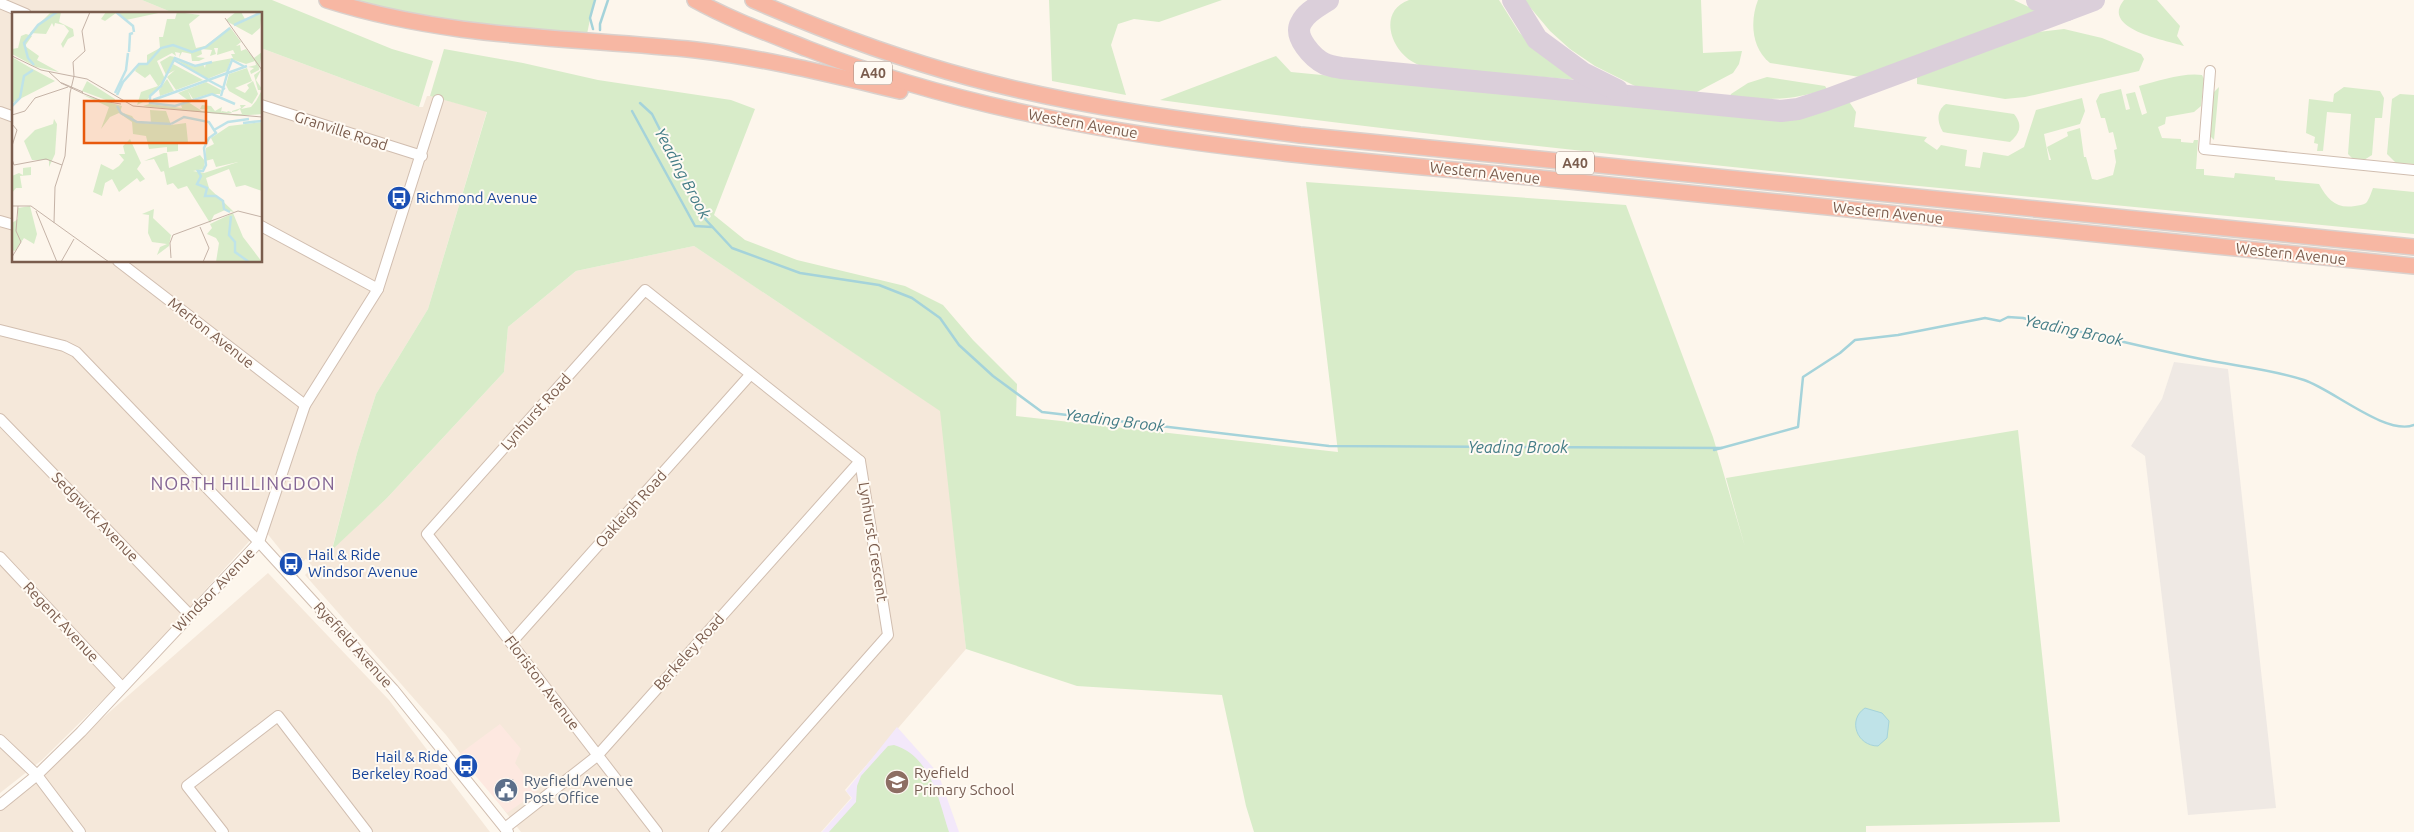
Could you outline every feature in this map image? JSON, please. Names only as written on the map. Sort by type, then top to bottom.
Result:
[{"type":"highway","points":[[327,0],[391,18],[445,28],[505,36],[697,50],[746,57],[974,109],[1058,121]]},
{"type":"highway","name":"Western Avenue","points":[[695,0],[717,12],[888,78],[967,101],[1058,121],[1165,139],[2414,266]]},
{"type":"highway","name":"Western Avenue","points":[[753,0],[850,40],[941,70],[1052,97],[1172,119],[1300,135],[2414,248]]},
{"type":"street","points":[[0,3],[21,12]]},
{"type":"street","points":[[2210,71],[2204,149],[2414,170]]},
{"type":"street","name":"Windsor Avenue","points":[[0,806],[81,732],[260,542],[305,405],[378,289],[422,156],[438,100]]},
{"type":"street","name":"Granville Road","points":[[262,105],[422,156]]},
{"type":"street","points":[[0,112],[12,116]]},
{"type":"street","points":[[262,227],[378,289]]},
{"type":"street","name":"Merton Avenue","points":[[119,262],[305,405]]},
{"type":"street","name":"Lynhurst Crescent","points":[[646,290],[860,461],[888,635],[714,832]]},
{"type":"street","name":"Lynhurst Road","points":[[427,534],[646,290]]},
{"type":"street","name":"Ryefield Avenue","points":[[0,330],[64,346],[76,352],[260,542],[393,688],[506,830]]},
{"type":"street","name":"Oakleigh Road","points":[[511,643],[750,375]]},
{"type":"street","name":"Sedgwick Avenue","points":[[0,419],[190,615]]},
{"type":"street","name":"Berkeley Road","points":[[506,830],[597,756],[860,461]]},
{"type":"street","name":"Floriston Avenue","points":[[427,534],[657,832]]},
{"type":"street","name":"Regent Avenue","points":[[0,558],[122,687]]},
{"type":"street","points":[[223,832],[187,786],[278,716],[367,832]]},
{"type":"street","points":[[0,740],[36,775],[80,832]]},
{"type":"shaded area","points":[[0,0],[142,0],[171,12],[12,12],[12,262],[262,262],[262,48],[419,107],[423,107],[427,96],[430,96],[487,111],[428,309],[376,394],[357,453],[332,549],[387,498],[504,372],[508,327],[576,271],[694,246],[941,411],[966,649],[845,790],[851,798],[821,832],[521,832],[446,735],[305,575],[313,567],[306,559],[295,568],[262,527],[135,668],[42,760],[0,793]]},
{"type":"shaded area","points":[[2174,362],[2228,369],[2276,808],[2188,815],[2145,456],[2131,446],[2162,399]]},
{"type":"shaded area","points":[[268,573],[389,700],[490,832],[0,832],[0,808]]},
{"type":"shaded area","points":[[500,724],[521,749],[515,763],[537,792],[507,813],[458,755]]},
{"type":"shaded area","name":"Ryefield Primary School","points":[[897,727],[938,773],[959,832],[822,832],[852,798],[846,791]]},
{"type":"green space","points":[[142,0],[272,0],[392,49],[433,61],[419,107],[262,48],[262,12],[171,12]]},
{"type":"green space","points":[[348,0],[594,0],[587,34],[472,28],[420,14],[372,8]]},
{"type":"green space","points":[[1049,0],[1222,0],[1159,22],[1134,19],[1118,24],[1111,45],[1126,95],[1052,81]]},
{"type":"green space","points":[[1409,0],[1499,0],[1519,32],[1534,47],[1580,80],[1432,68],[1413,62],[1398,48],[1393,40],[1391,30],[1393,12],[1399,5]]},
{"type":"green space","points":[[1524,0],[1701,0],[1703,53],[1742,51],[1739,64],[1733,73],[1695,93],[1635,86],[1595,66],[1570,49],[1550,31]]},
{"type":"green space","points":[[1758,0],[2014,0],[2037,11],[1860,77],[1770,63],[1759,50],[1754,33],[1754,16]]},
{"type":"green space","points":[[2124,0],[2157,0],[2180,26],[2177,36],[2184,46],[2138,32],[2127,26],[2121,19],[2119,10]]},
{"type":"green space","points":[[2064,29],[2102,38],[2141,54],[2144,59],[2139,71],[2025,97],[2005,99],[1917,84],[1917,75],[2038,32]]},
{"type":"green space","points":[[444,49],[523,63],[598,80],[731,100],[755,109],[714,215],[745,240],[797,260],[905,286],[943,305],[973,340],[1017,384],[1016,416],[1338,452],[1306,182],[1626,205],[1713,437],[1745,547],[1726,478],[2018,430],[2060,822],[1866,826],[1866,832],[1254,832],[1246,806],[1222,695],[1077,686],[966,649],[940,411],[694,246],[576,271],[508,327],[504,372],[387,498],[332,550],[357,453],[376,394],[428,309],[487,112],[430,96]]},
{"type":"green space","points":[[1276,56],[1291,72],[1774,119],[1803,116],[1848,100],[1856,112],[1854,127],[1927,137],[1924,141],[1937,150],[1941,145],[1967,150],[1965,166],[1980,168],[1983,152],[2008,156],[2024,147],[2036,110],[2082,98],[2085,111],[2080,124],[2044,134],[2049,160],[2051,160],[2047,147],[2068,136],[2067,132],[2080,128],[2084,157],[2086,157],[2092,179],[2097,180],[2113,175],[2116,162],[2114,150],[2117,149],[2113,132],[2109,133],[2105,118],[2101,118],[2096,101],[2100,94],[2121,89],[2126,110],[2130,109],[2126,94],[2135,92],[2142,115],[2147,113],[2139,86],[2179,76],[2202,75],[2204,79],[2201,106],[2194,112],[2166,117],[2165,124],[2158,127],[2162,138],[2181,139],[2181,142],[2193,143],[2194,140],[2198,140],[2196,169],[2204,169],[2204,175],[2234,178],[2235,173],[2275,177],[2275,180],[2319,184],[2329,199],[2338,205],[2348,207],[2366,203],[2373,188],[2414,192],[2414,234],[1630,156],[1473,139],[1160,100]]},
{"type":"green space","points":[[1767,77],[1825,86],[1827,89],[1802,96],[1779,99],[1730,97],[1731,94],[1748,83]]},
{"type":"green space","points":[[2219,87],[2214,140],[2210,136],[2213,93]]},
{"type":"green space","points":[[2344,87],[2380,91],[2384,98],[2382,118],[2375,118],[2372,155],[2364,160],[2353,159],[2348,154],[2351,114],[2327,112],[2323,151],[2317,151],[2318,144],[2314,143],[2315,137],[2306,133],[2309,99],[2333,102],[2334,94]]},
{"type":"green space","points":[[2400,94],[2414,95],[2414,164],[2396,163],[2387,154],[2392,99]]},
{"type":"green space","points":[[1946,104],[2014,114],[2019,122],[2018,132],[2010,142],[1943,132],[1938,117],[1940,110]]},
{"type":"green space","name":"Ryefield Primary School","points":[[894,745],[907,751],[925,769],[937,794],[949,832],[829,832],[856,802],[857,786],[861,776],[888,746]]},
{"type":"water","points":[[1865,708],[1882,713],[1889,721],[1887,738],[1878,746],[1865,742],[1857,731],[1856,719]]},
{"type":"waterway","points":[[593,29],[590,18],[595,0]]},
{"type":"waterway","name":"Yeading Brook","points":[[600,30],[600,24],[608,0]]},
{"type":"waterway","name":"Yeading Brook","points":[[640,103],[652,114],[706,220],[732,248],[800,273],[879,285],[912,298],[940,318],[959,345],[993,376],[1042,412],[1329,446],[1722,448]]},
{"type":"waterway","points":[[632,111],[695,226],[712,227]]},
{"type":"waterway","name":"Yeading Brook","points":[[1714,450],[1798,427],[1803,377],[1840,353],[1855,340],[1898,335],[1985,318],[2000,321],[2008,317],[2023,318],[2179,354],[2291,376],[2316,385],[2359,410],[2389,424],[2402,427],[2414,425]]},
{"type":"taxiway","points":[[1328,0],[1306,16],[1299,29],[1302,41],[1310,52],[1320,61],[1331,66],[1781,111],[1798,109],[1826,100],[2094,0]]},
{"type":"taxiway","points":[[1513,0],[1537,39],[1583,73],[1617,90]]},
{"type":"taxiway","points":[[2037,0],[2067,10]]},
{"type":"place","name":"Richmond Avenue","points":[[399,198]]},
{"type":"place","name":"Hail & Ride Windsor Avenue","points":[[291,564]]},
{"type":"place","name":"Hail & Ride Berkeley Road","points":[[466,766]]},
{"type":"place","name":"Ryefield Primary School","points":[[897,782]]},
{"type":"place","name":"Ryefield Avenue Post Office","points":[[506,790]]},
{"type":"district","name":"NORTH HILLINGDON","points":[[243,484]]}]
